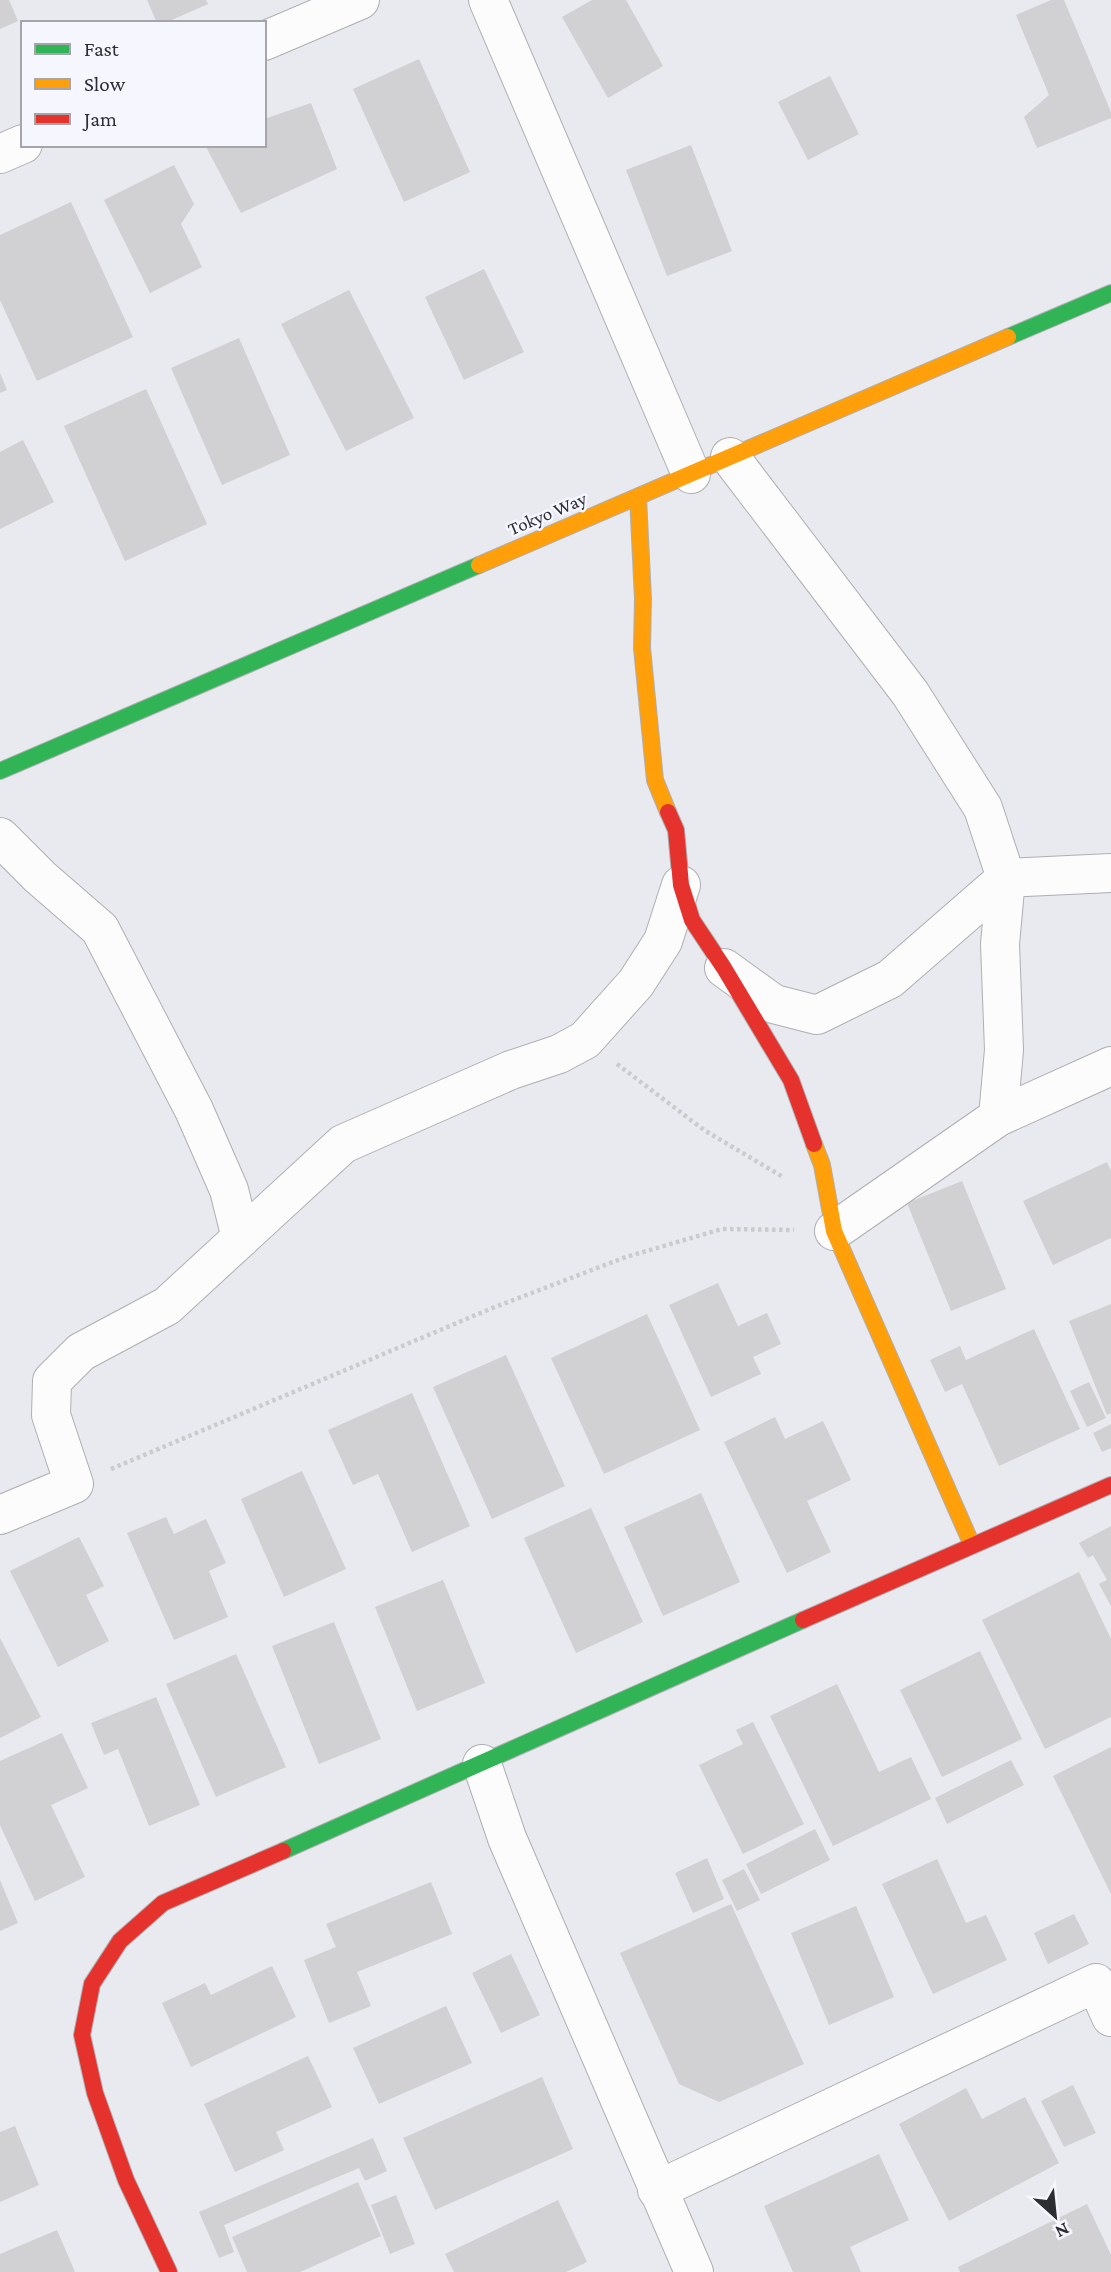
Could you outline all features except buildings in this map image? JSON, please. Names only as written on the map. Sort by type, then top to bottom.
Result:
[{"type":"street","points":[[266,40],[360,0]]},
{"type":"street","points":[[488,0],[691,474]]},
{"type":"street","points":[[0,154],[21,145]]},
{"type":"street","name":"Tokyo Way","points":[[0,771],[1111,293]]},
{"type":"street","points":[[730,457],[910,693],[983,808],[1006,878],[1000,944],[1004,1050],[998,1117]]},
{"type":"street","points":[[638,497],[643,599],[642,648],[655,779],[676,830],[681,885],[692,920],[791,1080],[822,1165],[831,1217],[972,1545]]},
{"type":"street","points":[[0,837],[40,877],[100,929],[194,1110],[229,1190],[241,1238]]},
{"type":"street","points":[[724,968],[774,1004],[817,1015],[890,979],[1006,878],[1111,873]]},
{"type":"street","points":[[0,1516],[74,1485],[51,1415],[52,1381],[81,1352],[167,1306],[343,1144],[511,1070],[559,1054],[585,1041],[636,983],[663,941],[681,885]]},
{"type":"street","points":[[831,1217],[942,1154],[998,1117],[1111,1066]]},
{"type":"street","points":[[169,2272],[126,2180],[95,2093],[82,2035],[92,1984],[120,1941],[163,1903],[1111,1485]]},
{"type":"street","points":[[482,1764],[507,1838],[694,2272]]},
{"type":"street","points":[[657,2190],[1104,1979],[1111,2017]]},
{"type":"path","points":[[585,1041],[704,1130],[831,1217]]},
{"type":"path","points":[[74,1485],[491,1309],[626,1257],[722,1229],[831,1217]]},
{"type":"traffic: fast","points":[[1008,337],[1111,293]]},
{"type":"traffic: fast","points":[[0,771],[479,565]]},
{"type":"traffic: fast","points":[[283,1851],[803,1620]]},
{"type":"traffic: slow","points":[[479,565],[1008,337]]},
{"type":"traffic: slow","points":[[638,497],[643,599],[642,648],[655,780],[668,812]]},
{"type":"traffic: slow","points":[[814,1144],[822,1165],[834,1231],[972,1545]]},
{"type":"traffic: jam","points":[[668,812],[676,830],[681,885],[692,920],[791,1080],[814,1144]]},
{"type":"traffic: jam","points":[[803,1620],[1111,1485]]},
{"type":"traffic: jam","points":[[169,2272],[126,2180],[95,2093],[82,2035],[92,1984],[120,1941],[163,1903],[283,1851]]}]
